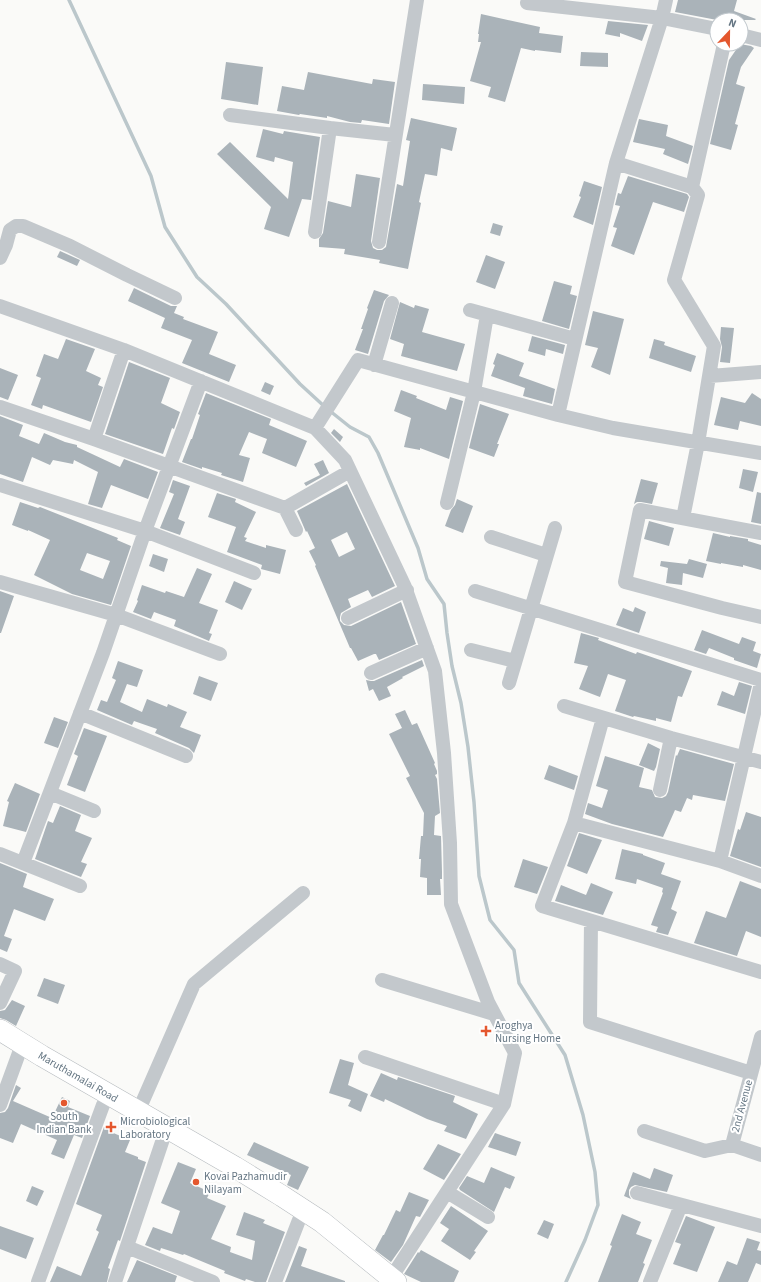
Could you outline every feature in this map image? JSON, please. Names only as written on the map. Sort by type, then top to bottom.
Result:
[{"type":"main road","name":"Maruthamalai Road","points":[[0,1030],[138,1112],[235,1167],[315,1218],[389,1281]]},
{"type":"main road","name":"Maruthamalai Road","points":[[0,1041],[103,1105],[227,1176],[299,1220],[354,1261],[389,1281]]},
{"type":"street","points":[[379,242],[417,0]]},
{"type":"street","points":[[558,415],[616,163],[662,18],[666,0]]},
{"type":"street","points":[[527,3],[605,6],[709,27]]},
{"type":"street","points":[[749,37],[761,40]]},
{"type":"street","points":[[692,187],[722,52]]},
{"type":"street","points":[[230,115],[395,135]]},
{"type":"street","points":[[315,232],[330,128]]},
{"type":"street","points":[[616,163],[692,187],[698,195],[674,280],[714,346],[698,443],[683,518]]},
{"type":"street","points":[[0,258],[6,245],[10,230],[16,226],[23,226],[70,246],[103,264],[175,298]]},
{"type":"street","points":[[374,365],[392,303]]},
{"type":"street","points":[[0,306],[124,350],[315,428],[345,460],[407,590],[435,670],[444,753],[450,843],[451,904],[488,1002],[515,1053],[504,1104],[389,1281]]},
{"type":"street","points":[[470,310],[576,339]]},
{"type":"street","points":[[447,503],[474,392],[487,315]]},
{"type":"street","points":[[94,439],[124,350]]},
{"type":"street","points":[[315,428],[358,360],[558,415],[613,428],[761,453]]},
{"type":"street","points":[[710,376],[761,372]]},
{"type":"street","points":[[23,863],[80,713],[145,531],[201,381]]},
{"type":"street","points":[[0,407],[94,439],[285,508],[296,530]]},
{"type":"street","points":[[285,508],[350,471]]},
{"type":"street","points":[[0,485],[145,531],[254,573]]},
{"type":"street","points":[[761,533],[640,510],[625,582],[761,617]]},
{"type":"street","points":[[509,683],[530,608],[555,528]]},
{"type":"street","points":[[491,537],[546,555]]},
{"type":"street","points":[[0,582],[116,615],[220,654]]},
{"type":"street","points":[[348,618],[407,590]]},
{"type":"street","points":[[475,591],[761,680]]},
{"type":"street","points":[[371,672],[427,648]]},
{"type":"street","points":[[471,650],[515,661]]},
{"type":"street","points":[[720,861],[761,683]]},
{"type":"street","points":[[564,706],[671,738],[761,762]]},
{"type":"street","points":[[80,713],[186,756]]},
{"type":"street","points":[[603,718],[574,823],[542,906],[761,972]]},
{"type":"street","points":[[660,790],[671,738]]},
{"type":"street","points":[[50,793],[94,811]]},
{"type":"street","points":[[574,823],[720,861],[761,876]]},
{"type":"street","points":[[0,854],[80,886]]},
{"type":"street","points":[[138,1112],[194,984],[303,893]]},
{"type":"street","points":[[592,921],[590,1022],[751,1073]]},
{"type":"street","points":[[0,964],[15,971],[0,1003]]},
{"type":"street","points":[[382,980],[494,1014]]},
{"type":"street","name":"2nd Avenue","points":[[761,1037],[732,1146],[761,1155]]},
{"type":"street","points":[[0,1105],[19,1053]]},
{"type":"street","points":[[365,1057],[504,1104]]},
{"type":"street","points":[[38,1282],[103,1105]]},
{"type":"street","points":[[644,1131],[705,1151],[732,1146]]},
{"type":"street","points":[[115,1282],[163,1140]]},
{"type":"street","points":[[447,1192],[488,1217]]},
{"type":"street","points":[[637,1193],[761,1226]]},
{"type":"street","points":[[650,1282],[681,1205]]},
{"type":"street","points":[[274,1282],[299,1220]]},
{"type":"street","points":[[127,1247],[213,1282]]},
{"type":"building","points":[[678,0],[737,0],[734,11],[737,12],[709,12],[709,18],[675,12]]},
{"type":"building","points":[[481,14],[540,27],[539,33],[563,36],[561,53],[535,51],[521,48],[505,102],[488,97],[491,87],[470,81],[481,42],[478,42],[478,34]]},
{"type":"building","points":[[749,16],[756,19],[749,20]]},
{"type":"building","points":[[608,21],[648,25],[642,41],[620,33],[620,37],[605,34]]},
{"type":"building","points":[[749,46],[754,48],[741,67],[736,84],[745,87],[735,124],[738,125],[731,150],[710,144],[729,60],[734,52],[749,52]]},
{"type":"building","points":[[581,52],[608,53],[608,67],[580,66]]},
{"type":"building","points":[[226,62],[263,67],[258,105],[221,99]]},
{"type":"building","points":[[308,72],[372,84],[373,79],[395,82],[389,124],[362,120],[361,123],[350,122],[327,116],[327,118],[277,111],[282,86],[304,90]]},
{"type":"building","points":[[423,84],[465,87],[464,104],[422,100]]},
{"type":"building","points":[[411,118],[457,128],[452,151],[441,148],[437,176],[425,174],[408,269],[379,263],[380,260],[344,254],[345,249],[319,247],[319,239],[323,233],[328,201],[351,207],[356,174],[380,178],[371,241],[373,248],[377,250],[382,250],[386,247],[397,184],[403,186],[410,141],[406,140]]},
{"type":"building","points":[[639,119],[668,125],[666,136],[693,146],[688,164],[663,154],[665,149],[633,142]]},
{"type":"building","points":[[263,129],[283,134],[284,131],[320,137],[311,200],[302,199],[289,237],[264,229],[271,207],[217,154],[230,142],[288,199],[293,162],[275,157],[274,162],[256,157]]},
{"type":"building","points":[[628,176],[687,194],[689,197],[684,212],[653,202],[634,255],[611,246],[617,228],[613,227],[620,206],[615,205],[618,193],[621,194]]},
{"type":"building","points":[[584,181],[602,187],[593,225],[573,217],[581,197],[579,196]]},
{"type":"building","points":[[493,223],[503,226],[500,236],[490,233]]},
{"type":"building","points":[[60,251],[80,260],[77,266],[57,257]]},
{"type":"building","points":[[486,255],[505,262],[495,289],[476,282]]},
{"type":"building","points":[[554,281],[572,286],[570,294],[577,296],[569,329],[542,321]]},
{"type":"building","points":[[134,288],[171,306],[177,306],[174,313],[184,317],[183,319],[218,332],[209,354],[236,365],[229,382],[182,363],[192,340],[161,328],[165,318],[128,301]]},
{"type":"building","points":[[374,290],[389,295],[384,301],[368,354],[355,350],[363,329],[361,329]]},
{"type":"building","points":[[400,302],[414,308],[415,305],[429,309],[422,332],[465,344],[457,371],[401,356],[404,344],[390,339]]},
{"type":"building","points":[[593,311],[624,319],[610,375],[591,367],[598,348],[585,345]]},
{"type":"building","points":[[721,327],[734,328],[730,363],[720,362],[722,347],[720,339]]},
{"type":"building","points":[[532,336],[565,345],[563,354],[546,349],[545,356],[528,351]]},
{"type":"building","points":[[66,339],[95,349],[86,371],[101,378],[98,385],[103,387],[91,422],[43,405],[42,409],[31,405],[41,378],[36,376],[44,354],[58,359]]},
{"type":"building","points":[[654,339],[665,342],[664,345],[696,356],[691,372],[649,358]]},
{"type":"building","points":[[497,353],[524,363],[519,376],[555,389],[552,404],[523,396],[525,388],[491,376]]},
{"type":"building","points":[[129,362],[170,378],[161,403],[180,412],[174,429],[172,428],[163,454],[105,434]]},
{"type":"building","points":[[0,368],[18,375],[8,400],[0,397]]},
{"type":"building","points":[[265,382],[274,386],[270,395],[261,391]]},
{"type":"building","points":[[401,390],[417,396],[416,398],[446,410],[450,397],[463,401],[449,459],[420,448],[420,450],[404,447],[411,418],[394,411]]},
{"type":"building","points":[[206,393],[271,419],[269,425],[307,441],[296,467],[262,453],[267,439],[249,432],[239,455],[250,458],[243,482],[221,475],[222,473],[202,467],[202,469],[182,462],[192,439],[200,415],[198,414]]},
{"type":"building","points":[[752,393],[761,399],[761,426],[740,421],[738,430],[714,425],[721,397],[745,403]]},
{"type":"building","points":[[480,404],[509,414],[497,444],[499,444],[494,457],[469,448]]},
{"type":"building","points":[[0,416],[23,425],[19,436],[39,444],[44,433],[65,442],[77,445],[77,447],[120,467],[124,459],[158,472],[148,499],[111,485],[102,508],[88,504],[98,472],[74,460],[73,464],[53,460],[50,465],[32,457],[23,482],[0,474]]},
{"type":"building","points":[[334,429],[343,437],[340,442],[331,433]]},
{"type":"building","points":[[323,460],[329,473],[306,486],[304,483],[320,475],[314,464]]},
{"type":"building","points":[[743,469],[758,472],[753,492],[739,488]]},
{"type":"building","points":[[641,479],[658,483],[652,504],[637,502],[634,504]]},
{"type":"building","points":[[173,480],[190,486],[178,519],[185,522],[180,535],[160,528],[174,494],[169,492]]},
{"type":"building","points":[[347,484],[395,586],[372,597],[368,590],[348,599],[351,607],[341,613],[340,621],[344,625],[351,626],[401,602],[416,644],[379,660],[376,654],[374,654],[358,661],[350,648],[315,566],[316,565],[309,551],[315,548],[297,511]],"holes":[[[347,532],[355,549],[339,557],[331,540]]]},
{"type":"building","points":[[757,492],[761,493],[761,524],[751,522]]},
{"type":"building","points":[[217,493],[236,499],[235,502],[256,512],[244,537],[247,538],[245,541],[266,548],[266,545],[286,550],[280,574],[261,569],[262,565],[227,552],[236,527],[208,517]]},
{"type":"building","points":[[457,499],[473,506],[463,533],[445,526]]},
{"type":"building","points":[[20,502],[38,508],[40,507],[118,538],[117,540],[131,546],[111,605],[72,594],[34,575],[50,540],[28,530],[12,525]],"holes":[[[87,553],[110,561],[103,579],[80,570]]]},
{"type":"building","points":[[649,521],[674,528],[669,546],[644,539]]},
{"type":"building","points":[[713,533],[748,539],[748,541],[761,545],[761,570],[743,565],[743,567],[706,561]]},
{"type":"building","points":[[153,554],[168,559],[164,572],[149,566]]},
{"type":"building","points":[[689,559],[707,564],[703,578],[683,573],[682,585],[666,583],[668,568],[660,566],[661,561],[687,564]]},
{"type":"building","points":[[197,568],[212,574],[199,603],[218,610],[209,633],[212,634],[209,641],[174,626],[176,620],[154,612],[151,619],[133,612],[138,601],[137,600],[142,585],[165,593],[166,591],[184,597]]},
{"type":"building","points":[[234,581],[252,589],[242,610],[225,602]]},
{"type":"building","points":[[0,591],[14,596],[1,633],[0,633]]},
{"type":"building","points":[[635,607],[646,612],[639,633],[616,625],[623,608],[633,612]]},
{"type":"building","points":[[702,630],[739,644],[742,637],[756,642],[753,651],[761,654],[757,668],[734,660],[734,658],[709,648],[706,654],[694,650]]},
{"type":"building","points":[[581,633],[599,638],[598,640],[636,654],[637,652],[692,671],[682,697],[678,696],[671,722],[656,718],[656,721],[633,717],[615,711],[626,680],[608,674],[600,697],[579,689],[588,666],[574,663]]},
{"type":"building","points":[[422,660],[424,666],[402,677],[403,678],[387,687],[391,696],[379,701],[373,689],[369,691],[366,680],[374,681]]},
{"type":"building","points":[[118,661],[143,670],[137,687],[127,684],[120,702],[142,712],[147,699],[167,707],[168,704],[187,712],[180,727],[201,735],[194,753],[189,748],[155,733],[157,729],[134,721],[132,725],[97,710],[101,700],[107,702],[116,680],[112,678]]},
{"type":"building","points":[[199,676],[218,683],[211,701],[193,694]]},
{"type":"building","points":[[739,682],[752,686],[745,714],[717,705],[722,691],[734,696]]},
{"type":"building","points":[[405,710],[412,725],[417,723],[435,763],[434,764],[437,771],[437,774],[435,775],[437,779],[440,813],[435,816],[434,835],[441,836],[441,895],[427,895],[427,878],[420,877],[421,859],[419,859],[421,836],[423,836],[424,813],[406,778],[410,776],[389,734],[402,728],[395,714]]},
{"type":"building","points":[[54,717],[68,722],[58,748],[44,743]]},
{"type":"building","points":[[84,728],[107,736],[85,792],[67,785],[78,756],[74,754]]},
{"type":"building","points":[[648,743],[660,749],[654,771],[639,765]]},
{"type":"building","points":[[680,749],[734,764],[725,801],[693,795],[692,800],[687,798],[681,812],[675,810],[663,837],[612,824],[585,814],[588,803],[602,808],[608,790],[596,786],[605,756],[644,768],[639,787],[652,790],[655,797],[662,798],[666,796],[668,792],[676,755],[677,756]]},
{"type":"building","points":[[549,765],[578,776],[574,790],[544,779]]},
{"type":"building","points":[[15,783],[40,794],[26,832],[3,826],[9,802],[7,801]]},
{"type":"building","points":[[60,806],[81,815],[75,831],[92,838],[81,862],[87,864],[81,877],[35,859],[48,821],[53,823]]},
{"type":"building","points":[[746,812],[761,817],[761,867],[730,856],[738,829],[740,830]]},
{"type":"building","points":[[579,833],[602,840],[587,874],[567,866]]},
{"type":"building","points":[[622,849],[643,854],[665,863],[661,874],[681,881],[671,909],[677,912],[668,935],[656,932],[658,927],[651,925],[663,893],[663,888],[637,879],[636,884],[615,879]]},
{"type":"building","points":[[523,859],[548,867],[537,894],[514,887]]},
{"type":"building","points":[[0,863],[27,874],[23,887],[54,899],[45,921],[14,909],[4,936],[12,939],[7,952],[0,949]]},
{"type":"building","points":[[740,881],[761,889],[761,937],[746,931],[737,956],[694,943],[706,911],[726,918]]},
{"type":"building","points":[[591,883],[613,892],[603,915],[555,901],[561,885],[586,895]]},
{"type":"building","points":[[44,978],[65,985],[58,1004],[37,996]]},
{"type":"building","points":[[12,1000],[25,1006],[16,1026],[0,1018],[0,1011],[5,1010]]},
{"type":"building","points":[[340,1059],[354,1063],[348,1085],[368,1094],[361,1112],[348,1106],[351,1100],[329,1093]]},
{"type":"building","points":[[381,1073],[397,1080],[398,1077],[455,1096],[453,1102],[478,1114],[466,1139],[444,1131],[447,1126],[427,1119],[385,1099],[384,1102],[370,1096]]},
{"type":"building","points":[[16,1085],[21,1088],[13,1101],[52,1118],[62,1097],[70,1101],[68,1107],[90,1116],[82,1138],[74,1135],[64,1159],[51,1154],[57,1140],[21,1124],[13,1143],[0,1138],[0,1113],[5,1112],[8,1108]]},
{"type":"building","points":[[104,1127],[111,1130],[111,1132],[130,1140],[125,1152],[146,1162],[120,1241],[118,1240],[108,1268],[110,1269],[107,1282],[50,1282],[57,1266],[81,1276],[99,1232],[96,1230],[102,1215],[76,1204]]},
{"type":"building","points":[[495,1133],[521,1142],[516,1156],[488,1147]]},
{"type":"building","points":[[254,1142],[309,1167],[298,1190],[287,1185],[291,1175],[247,1155]]},
{"type":"building","points":[[438,1144],[461,1154],[444,1180],[423,1169]]},
{"type":"building","points":[[178,1162],[196,1169],[190,1183],[210,1192],[207,1198],[226,1206],[211,1239],[231,1247],[230,1252],[252,1260],[255,1241],[236,1235],[244,1212],[265,1220],[263,1223],[285,1232],[266,1282],[255,1282],[246,1279],[245,1281],[184,1254],[183,1255],[161,1248],[160,1251],[145,1245],[153,1227],[172,1234],[180,1211],[161,1203]]},
{"type":"building","points":[[491,1167],[515,1177],[510,1189],[505,1187],[494,1212],[459,1188],[467,1176],[484,1183]]},
{"type":"building","points":[[654,1168],[673,1175],[667,1192],[635,1185],[629,1190],[631,1199],[624,1196],[633,1172],[650,1179]]},
{"type":"building","points":[[32,1186],[44,1191],[37,1206],[26,1201]]},
{"type":"building","points":[[409,1192],[429,1200],[420,1217],[416,1216],[403,1245],[391,1262],[375,1250],[396,1210],[400,1212]]},
{"type":"building","points":[[451,1206],[488,1231],[474,1251],[476,1252],[470,1260],[441,1241],[449,1229],[440,1223]]},
{"type":"building","points":[[622,1214],[641,1222],[636,1234],[652,1240],[643,1263],[645,1264],[638,1282],[598,1282],[612,1246],[610,1245]]},
{"type":"building","points":[[686,1216],[715,1227],[697,1272],[673,1264],[681,1244],[675,1242]]},
{"type":"building","points":[[544,1220],[554,1224],[548,1239],[537,1234]]},
{"type":"building","points":[[0,1226],[34,1238],[26,1259],[0,1249]]},
{"type":"building","points":[[747,1238],[760,1242],[757,1250],[761,1251],[761,1265],[756,1263],[748,1282],[718,1282],[727,1261],[737,1265]]},
{"type":"building","points":[[299,1246],[307,1249],[301,1266],[345,1282],[285,1282]]},
{"type":"building","points":[[421,1250],[459,1271],[454,1282],[421,1282],[404,1274],[418,1252],[419,1253]]},
{"type":"building","points":[[137,1260],[177,1276],[175,1282],[127,1282]]},
{"type":"waterway","points":[[69,0],[151,176],[165,227],[197,277],[226,304],[300,384],[325,407]]},
{"type":"waterway","points":[[330,411],[350,427],[369,437],[378,453],[418,548],[427,579],[444,604],[452,666],[461,703],[468,747],[474,802],[479,876],[490,920],[514,950],[519,983],[565,1055],[583,1115],[595,1172],[598,1205],[585,1240],[566,1282]]},
{"type":"place","name":"Aroghya Nursing Home","points":[[486,1031]]},
{"type":"place","name":"South Indian Bank","points":[[64,1103]]},
{"type":"place","name":"Microbiological Laboratory","points":[[111,1127]]},
{"type":"place","name":"Kovai Pazhamudir Nilayam","points":[[196,1182]]}]
